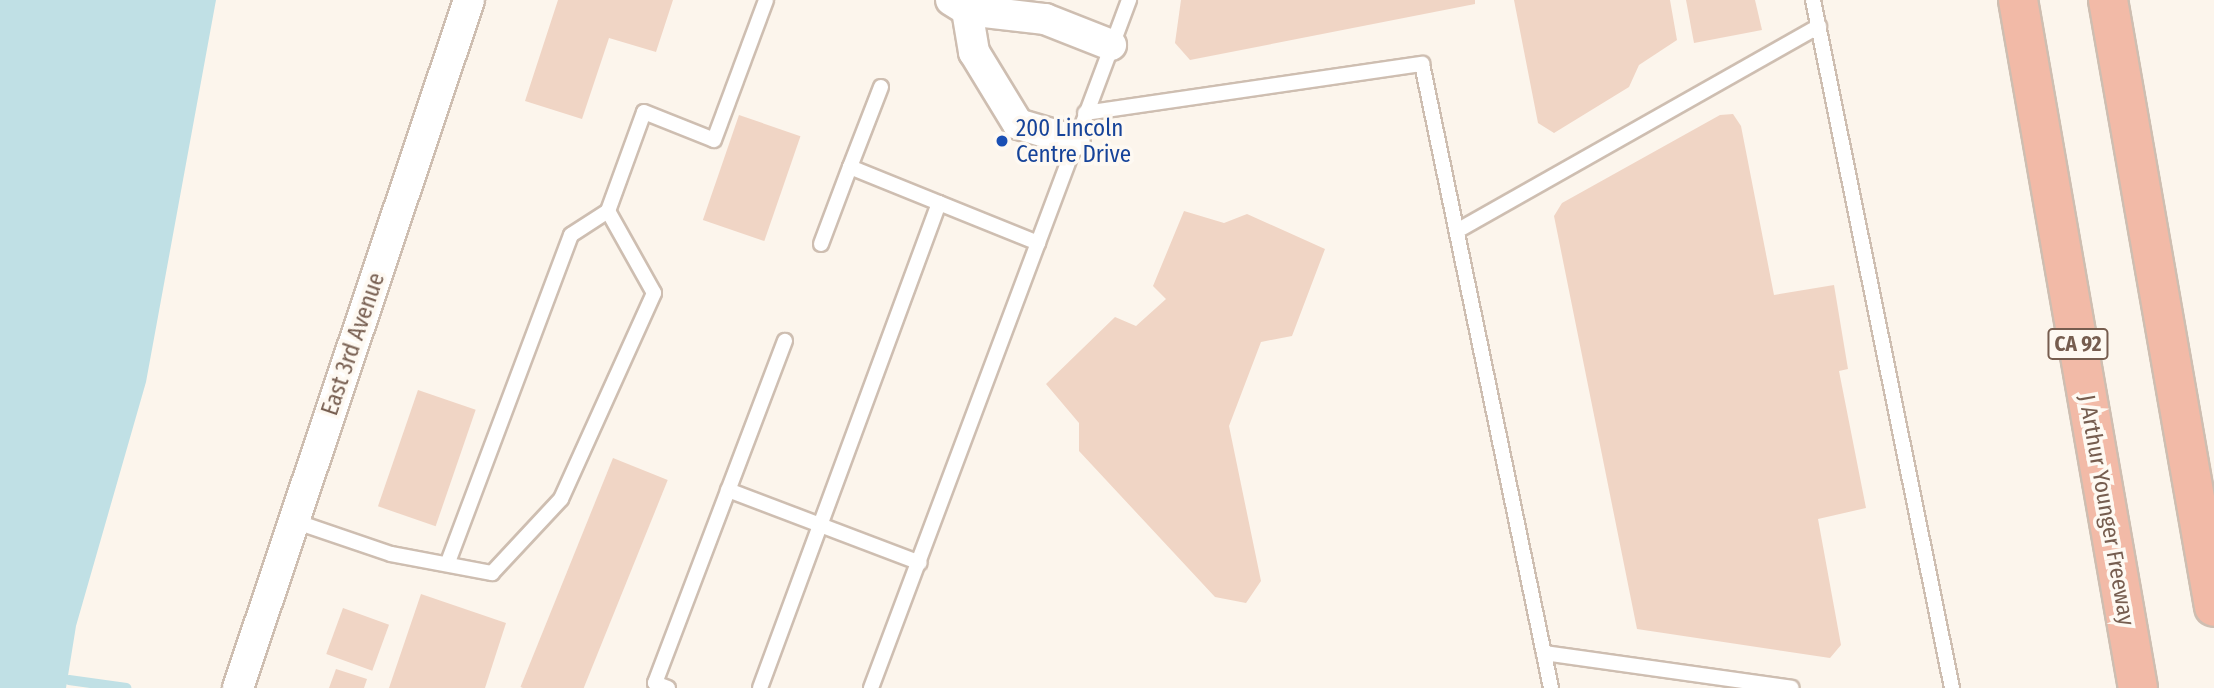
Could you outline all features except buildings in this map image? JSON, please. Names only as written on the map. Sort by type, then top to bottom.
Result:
[{"type":"highway","name":"J Arthur Younger Freeway","points":[[2018,0],[2138,688]]},
{"type":"highway","points":[[2108,0],[2214,607]]},
{"type":"street","name":"East 3rd Avenue","points":[[238,688],[469,0]]},
{"type":"street","points":[[1075,141],[1018,124],[974,52],[959,5],[1012,6],[1111,45]]},
{"type":"lane","points":[[449,560],[571,235],[608,211],[644,113],[714,140],[766,0]]},
{"type":"lane","points":[[871,688],[1129,0]]},
{"type":"lane","points":[[1813,0],[1952,688]]},
{"type":"lane","points":[[1457,231],[1819,26]]},
{"type":"lane","points":[[1085,113],[1422,64],[1551,688]]},
{"type":"lane","points":[[821,244],[881,87]]},
{"type":"lane","points":[[850,167],[1038,243]]},
{"type":"lane","points":[[760,688],[939,203]]},
{"type":"lane","points":[[294,521],[391,554],[449,560],[492,573],[561,499],[654,293],[608,211]]},
{"type":"lane","points":[[668,688],[655,683],[785,341]]},
{"type":"lane","points":[[728,490],[920,563]]},
{"type":"lane","points":[[1544,653],[1792,688]]},
{"type":"water","points":[[0,0],[216,0],[146,382],[76,626],[66,688],[0,688]]},
{"type":"waterway","points":[[69,680],[126,688]]},
{"type":"place","name":"200 Lincoln Centre Drive","points":[[1002,141]]}]
